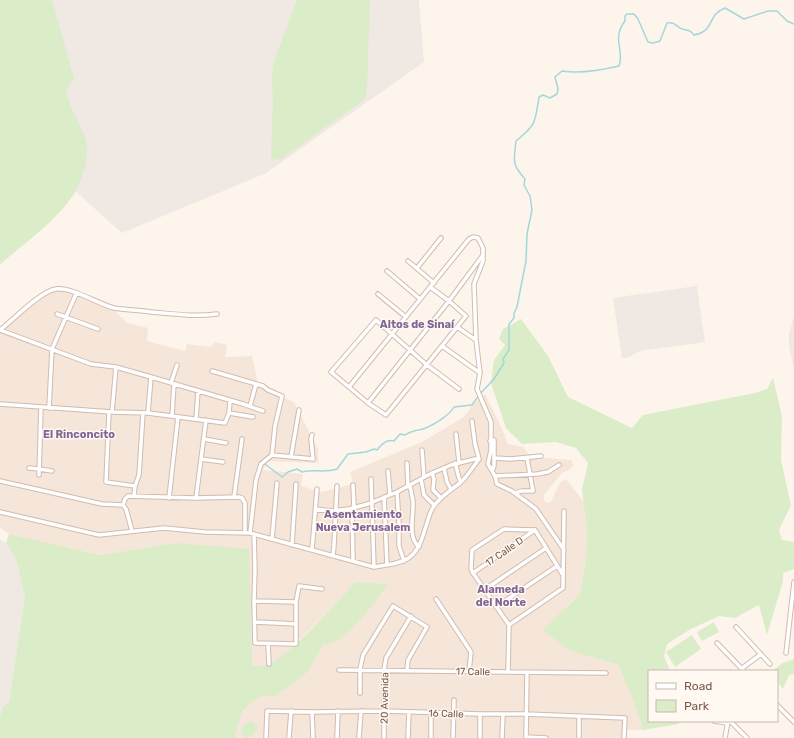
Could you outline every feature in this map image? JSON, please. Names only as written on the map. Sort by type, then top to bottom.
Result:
[{"type":"street","points":[[349,387],[469,239],[473,237],[478,238],[483,248],[483,261],[474,284],[476,340],[480,373],[477,389],[491,422],[491,450],[489,466],[495,476],[497,484],[515,493],[540,513],[564,550]]},
{"type":"street","points":[[417,268],[441,238]]},
{"type":"street","points":[[368,403],[449,301],[483,255]]},
{"type":"street","points":[[408,261],[434,283]]},
{"type":"street","points":[[387,271],[420,299]]},
{"type":"street","points":[[430,287],[466,316],[427,365],[386,415],[368,403],[332,372],[376,320],[427,365],[459,389]]},
{"type":"street","points":[[0,330],[47,292],[55,289],[62,289],[114,308],[185,316],[217,314]]},
{"type":"street","points":[[49,408],[52,349],[76,294]]},
{"type":"street","points":[[378,294],[406,317]]},
{"type":"street","points":[[57,314],[98,329]]},
{"type":"street","points":[[457,327],[476,340]]},
{"type":"street","points":[[0,330],[91,364],[116,367],[263,411]]},
{"type":"street","points":[[442,346],[480,373]]},
{"type":"street","points":[[172,416],[173,384],[177,365]]},
{"type":"street","points":[[116,367],[110,412],[106,482],[135,486]]},
{"type":"street","points":[[212,371],[263,386],[268,390],[282,396],[275,426],[272,455],[261,464],[256,480],[252,533],[255,569],[255,643],[296,644],[296,602],[299,586],[322,589]]},
{"type":"street","points":[[148,413],[151,377]]},
{"type":"street","points":[[250,406],[256,384]]},
{"type":"street","points":[[196,419],[198,391]]},
{"type":"street","points":[[0,404],[110,412],[148,413],[225,423],[229,413],[230,401]]},
{"type":"street","points":[[39,476],[41,407]]},
{"type":"street","points":[[291,457],[299,410]]},
{"type":"street","points":[[134,496],[135,486],[139,475],[143,413]]},
{"type":"street","points":[[229,413],[253,417]]},
{"type":"street","points":[[170,498],[178,417]]},
{"type":"street","points":[[196,498],[206,420]]},
{"type":"street","points":[[0,512],[99,535],[170,528],[205,532],[252,533],[374,567],[387,565],[404,561],[411,557],[419,547],[434,505],[461,482],[479,459],[472,421]]},
{"type":"street","points":[[456,434],[458,478],[461,482]]},
{"type":"street","points":[[272,455],[313,459],[312,435]]},
{"type":"street","points":[[234,497],[242,439]]},
{"type":"street","points":[[204,440],[226,443]]},
{"type":"street","points":[[490,441],[494,440],[494,466],[492,470]]},
{"type":"street","points":[[422,450],[424,494],[434,505]]},
{"type":"street","points":[[494,458],[527,458],[541,456]]},
{"type":"street","points":[[315,509],[336,511],[353,508],[397,492],[444,468],[475,458],[479,459]]},
{"type":"street","points":[[515,493],[521,491],[533,491],[527,458]]},
{"type":"street","points":[[201,459],[224,462]]},
{"type":"street","points":[[407,463],[409,486],[413,502],[413,539],[419,547]]},
{"type":"street","points":[[495,476],[548,472],[559,464]]},
{"type":"street","points":[[29,468],[52,471]]},
{"type":"street","points":[[444,468],[446,482],[451,489]]},
{"type":"street","points":[[388,471],[390,495]]},
{"type":"street","points":[[432,473],[434,479],[433,490],[442,498]]},
{"type":"street","points":[[371,479],[374,567]]},
{"type":"street","points":[[0,481],[102,504],[123,505]]},
{"type":"street","points":[[272,539],[277,483]]},
{"type":"street","points":[[292,545],[296,484]]},
{"type":"street","points":[[353,485],[353,561]]},
{"type":"street","points":[[333,556],[337,486]]},
{"type":"street","points":[[312,550],[317,489]]},
{"type":"street","points":[[397,492],[399,546],[404,561]]},
{"type":"street","points":[[123,505],[126,497],[134,496],[196,498],[239,496],[244,500],[245,533]]},
{"type":"street","points":[[384,497],[387,565]]},
{"type":"street","points":[[123,505],[126,509],[132,531]]},
{"type":"street","points":[[509,625],[563,588],[564,511]]},
{"type":"street","points":[[508,672],[509,625],[472,573],[472,550],[504,529],[535,530],[563,576]]},
{"type":"street","name":"17 Calle D","points":[[472,573],[535,530]]},
{"type":"street","points":[[484,590],[546,548]]},
{"type":"street","points":[[496,607],[557,566]]},
{"type":"street","points":[[786,653],[794,583]]},
{"type":"street","points":[[436,598],[471,652],[469,671]]},
{"type":"street","points":[[254,600],[296,602]]},
{"type":"street","points":[[360,693],[360,669],[363,655],[393,606],[427,627],[408,660],[407,670]]},
{"type":"street","name":"20 Avenida","points":[[384,738],[384,670],[386,658],[411,616]]},
{"type":"street","points":[[255,622],[296,624]]},
{"type":"street","points":[[736,627],[770,664]]},
{"type":"street","points":[[717,643],[743,670],[761,654]]},
{"type":"street","points":[[268,644],[269,664]]},
{"type":"street","name":"17 Calle","points":[[339,670],[360,669],[606,674]]},
{"type":"street","points":[[527,672],[526,738],[546,738]]},
{"type":"street","points":[[453,738],[454,700]]},
{"type":"street","points":[[778,706],[794,722]]},
{"type":"street","name":"16 Calle","points":[[266,738],[267,710],[312,712],[384,711],[526,714],[625,718],[624,738]]},
{"type":"street","points":[[289,738],[291,711]]},
{"type":"street","points":[[338,711],[338,738]]},
{"type":"street","points":[[359,738],[361,711]]},
{"type":"street","points":[[312,712],[313,738]]},
{"type":"street","points":[[408,738],[409,712]]},
{"type":"street","points":[[431,713],[431,738]]},
{"type":"street","points":[[480,714],[480,738]]},
{"type":"street","points":[[502,738],[503,714]]},
{"type":"street","points":[[579,738],[580,716]]},
{"type":"street","points":[[725,738],[728,722],[747,738]]},
{"type":"shaded area","points":[[0,0],[419,0],[424,62],[266,173],[122,233],[74,190],[0,265]]},
{"type":"shaded area","points":[[697,286],[705,342],[640,351],[627,358],[622,358],[613,298]]},
{"type":"shaded area","points":[[57,288],[112,308],[127,323],[148,328],[147,341],[185,351],[187,344],[210,347],[215,342],[227,345],[225,357],[252,356],[259,387],[294,402],[318,449],[318,463],[268,461],[263,470],[303,474],[301,486],[322,492],[353,484],[350,472],[422,442],[464,417],[473,404],[485,394],[508,444],[524,447],[528,454],[545,458],[572,460],[573,466],[569,470],[562,473],[544,495],[544,501],[550,503],[560,483],[566,479],[584,502],[587,530],[586,559],[580,594],[568,605],[568,650],[618,665],[632,697],[643,730],[623,730],[622,738],[235,738],[242,712],[251,702],[263,696],[276,696],[309,671],[323,645],[336,641],[356,624],[383,592],[387,584],[355,582],[329,611],[283,656],[265,666],[252,666],[174,543],[100,555],[9,534],[0,528],[0,333],[19,316]]},
{"type":"shaded area","points":[[794,316],[794,371],[789,346],[789,334]]},
{"type":"shaded area","points":[[0,539],[6,543],[17,562],[25,595],[9,702],[2,707],[0,718]]},
{"type":"green space","points":[[0,0],[52,0],[74,79],[68,87],[67,96],[86,140],[87,156],[80,182],[66,205],[45,227],[0,264]]},
{"type":"green space","points":[[297,0],[370,0],[367,89],[365,99],[281,159],[275,160],[271,157],[273,101],[272,78],[274,61]]},
{"type":"green space","points":[[521,319],[548,356],[568,397],[632,428],[643,415],[755,393],[767,389],[773,378],[782,416],[781,460],[791,505],[779,530],[782,540],[794,542],[794,569],[783,573],[783,581],[767,635],[759,605],[735,618],[719,616],[689,630],[667,644],[664,656],[670,670],[648,670],[648,722],[679,722],[679,724],[643,730],[632,697],[618,665],[568,650],[543,630],[580,594],[586,559],[587,530],[582,489],[588,463],[576,448],[556,442],[522,444],[506,428],[491,383],[494,360],[505,345],[499,339],[503,329]]},
{"type":"green space","points":[[9,534],[100,555],[174,543],[249,549],[252,666],[264,666],[274,662],[312,629],[355,582],[388,584],[378,598],[348,632],[335,642],[323,645],[309,671],[276,696],[263,696],[251,702],[242,712],[235,738],[0,738],[0,718],[2,707],[9,702],[25,596],[17,562],[6,543]]},
{"type":"green space","points":[[714,622],[719,632],[702,641],[697,632]]},
{"type":"green space","points":[[692,635],[701,649],[675,667],[666,652]]},
{"type":"green space","points":[[794,659],[794,674],[789,675],[783,689],[778,682],[778,670],[773,670],[783,663]]},
{"type":"green space","points":[[251,721],[257,725],[257,730],[252,736],[244,738],[241,729],[245,724]]},
{"type":"waterway","points":[[261,461],[282,477],[288,472],[297,469],[302,472],[328,471],[337,469],[348,454],[366,452],[374,449],[377,450],[382,444],[394,441],[400,434],[405,435],[423,429],[440,420],[445,417],[454,407],[472,405],[494,379],[504,363],[503,359],[509,350],[509,324],[514,318],[514,313],[517,307],[526,261],[527,234],[532,210],[530,196],[524,185],[525,179],[517,169],[514,162],[516,141],[534,123],[539,97],[543,95],[550,98],[557,94],[558,89],[555,77],[562,71],[583,72],[619,66],[619,33],[627,14],[634,14],[638,19],[648,42],[653,43],[660,41],[667,23],[674,24],[682,29],[690,31],[694,35],[701,33],[708,27],[715,15],[725,8],[744,19],[768,11],[777,11],[787,21],[794,24]]},
{"type":"district","name":"Altos de Sinaí","points":[[417,324]]},
{"type":"district","name":"El Rinconcito","points":[[79,434]]},
{"type":"district","name":"Asentamiento Nueva Jerusalem","points":[[363,520]]},
{"type":"district","name":"Alameda del Norte","points":[[501,595]]}]
